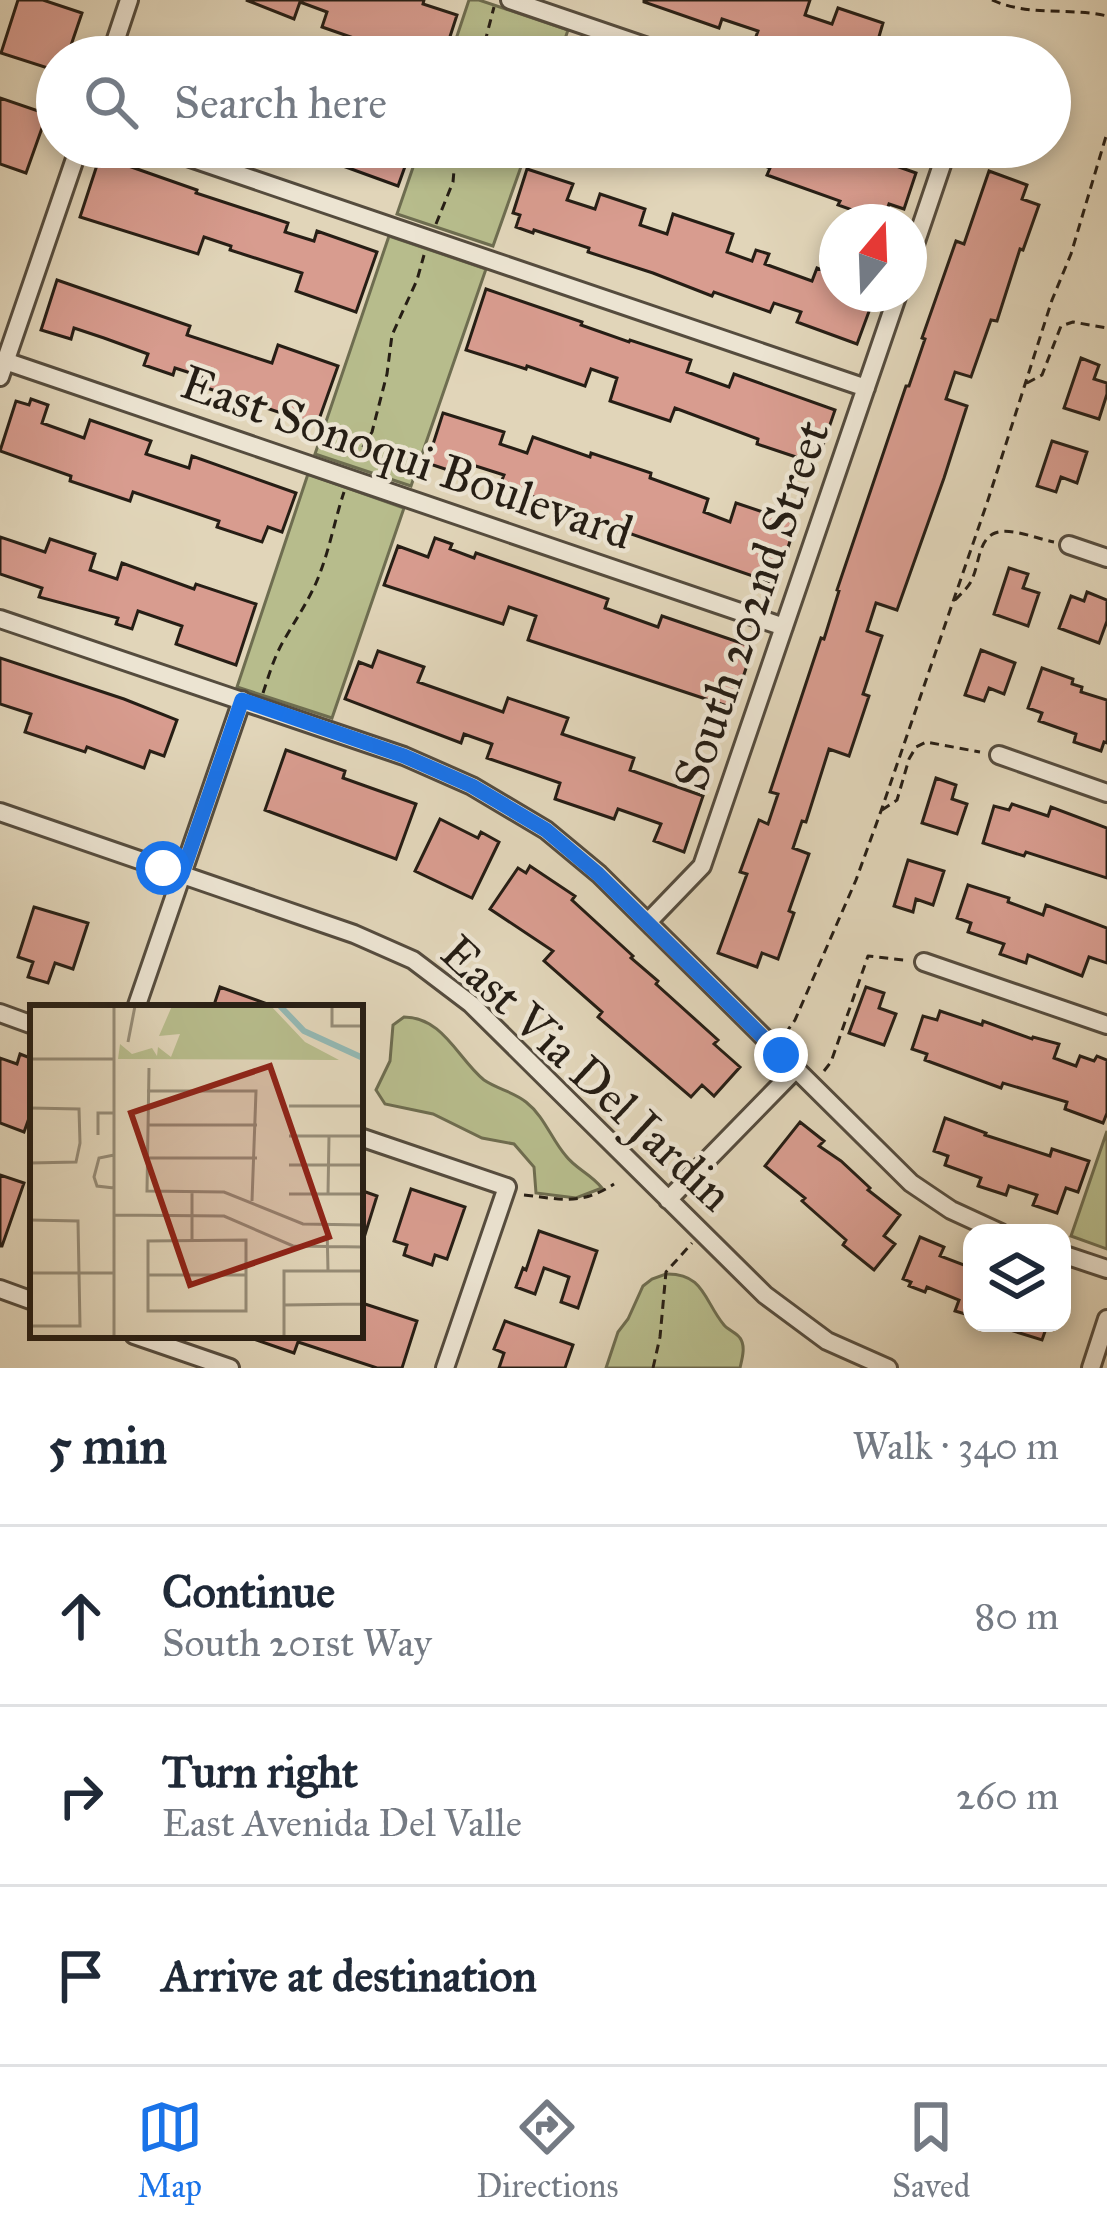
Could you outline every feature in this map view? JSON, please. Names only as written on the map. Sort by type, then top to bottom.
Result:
[{"type":"street","points":[[117,36],[129,0]]},
{"type":"street","points":[[510,0],[615,36]]},
{"type":"street","points":[[3,369],[72,168]]},
{"type":"street","points":[[220,168],[866,388]]},
{"type":"street","points":[[927,204],[938,168]]},
{"type":"street","name":"South 202nd Street","points":[[648,922],[702,866],[892,312]]},
{"type":"street","name":"East Sonoqui Boulevard","points":[[3,369],[349,478],[784,627]]},
{"type":"street","points":[[1069,545],[1107,558]]},
{"type":"street","points":[[0,619],[404,756],[472,786],[546,830],[648,922],[910,1183],[981,1224]]},
{"type":"street","points":[[137,1005],[182,874],[250,704]]},
{"type":"street","points":[[999,755],[1107,793]]},
{"type":"street","name":"East Via Del Jardin","points":[[0,812],[354,934],[412,960],[471,1004],[765,1295],[827,1340],[888,1368]]},
{"type":"street","points":[[924,962],[1107,1025]]},
{"type":"street","points":[[0,1013],[30,1023]]},
{"type":"street","points":[[668,1200],[796,1070]]},
{"type":"street","points":[[363,1138],[506,1187],[445,1368]]},
{"type":"street","points":[[1071,1257],[1107,1269]]},
{"type":"street","points":[[0,1289],[30,1299]]},
{"type":"street","points":[[1091,1368],[1107,1319]]},
{"type":"street","points":[[143,1338],[230,1368]]},
{"type":"path","points":[[485,36],[496,0]]},
{"type":"path","points":[[992,0],[1029,11],[1087,11],[1107,16]]},
{"type":"path","points":[[784,1034],[795,1020],[856,880],[881,811],[1071,254],[1107,133]]},
{"type":"path","points":[[250,704],[308,601],[331,547],[355,460],[372,433],[392,334],[446,203],[453,168]]},
{"type":"path","points":[[1025,384],[1042,375],[1061,326],[1072,322],[1107,328]]},
{"type":"path","points":[[954,601],[972,581],[979,555],[995,532],[1069,545]]},
{"type":"path","points":[[881,811],[897,800],[909,759],[926,742],[999,755]]},
{"type":"path","points":[[824,1071],[868,956],[924,962]]},
{"type":"path","points":[[506,1187],[526,1196],[567,1201],[587,1198],[614,1184]]},
{"type":"path","points":[[653,1368],[666,1272],[702,1233]]},
{"type":"green space","points":[[469,0],[568,30],[566,36],[457,36]]},
{"type":"green space","points":[[413,168],[521,168],[493,246],[397,214]]},
{"type":"green space","points":[[389,236],[486,269],[411,486],[315,454]]},
{"type":"green space","points":[[308,474],[404,508],[332,718],[237,687]]},
{"type":"green space","points":[[404,1017],[440,1031],[484,1080],[526,1102],[570,1161],[602,1188],[576,1198],[536,1193],[534,1167],[514,1144],[482,1138],[433,1114],[385,1104],[376,1090],[390,1061],[393,1025]]},
{"type":"green space","points":[[1107,1131],[1107,1249],[1071,1236]]},
{"type":"green space","points":[[666,1274],[696,1283],[724,1325],[740,1338],[740,1368],[606,1368],[618,1332],[643,1286]]},
{"type":"building","points":[[18,0],[43,0],[82,13],[74,36],[36,36],[36,64],[1,53]]},
{"type":"building","points":[[246,0],[424,0],[423,4],[457,15],[450,36],[348,36],[322,27],[327,12],[300,2],[294,19]]},
{"type":"building","points":[[810,0],[805,15],[832,24],[838,8],[883,23],[879,36],[756,36],[758,31],[722,19],[719,28],[644,2]]},
{"type":"building","points":[[0,98],[36,110],[36,145],[26,173],[0,164]]},
{"type":"building","points":[[96,168],[134,168],[288,223],[285,232],[314,241],[317,231],[377,252],[356,312],[296,291],[302,273],[230,250],[231,246],[204,237],[198,254],[80,217]]},
{"type":"building","points":[[348,168],[404,168],[398,186]]},
{"type":"building","points":[[770,168],[902,168],[916,173],[906,204],[840,201],[767,175]]},
{"type":"building","points":[[527,169],[573,184],[567,200],[595,209],[600,194],[645,209],[640,225],[667,234],[673,214],[733,234],[727,252],[752,261],[756,250],[769,254],[765,264],[812,281],[819,269],[819,312],[869,312],[857,344],[797,322],[801,312],[774,303],[770,312],[714,292],[712,296],[588,252],[589,248],[516,227],[520,215],[513,213]]},
{"type":"building","points":[[989,171],[1027,185],[1022,199],[1039,205],[971,377],[955,372],[946,399],[967,406],[944,478],[897,610],[876,603],[867,631],[882,636],[863,694],[869,696],[849,756],[829,749],[793,848],[809,854],[789,911],[794,913],[778,959],[762,953],[757,967],[718,953],[747,874],[740,872],[759,820],[768,824],[778,794],[770,792],[922,338],[956,241],[964,244]]},
{"type":"building","points":[[57,280],[190,326],[187,335],[272,363],[278,345],[338,366],[317,425],[201,386],[203,377],[175,368],[173,375],[144,365],[148,354],[104,338],[74,328],[71,339],[41,330]]},
{"type":"building","points":[[486,289],[691,360],[687,372],[729,387],[734,374],[835,410],[822,448],[807,444],[802,459],[675,408],[670,421],[610,401],[617,378],[591,369],[585,386],[466,350]]},
{"type":"building","points":[[1081,358],[1099,365],[1094,379],[1107,383],[1099,419],[1064,408]]},
{"type":"building","points":[[31,399],[48,405],[42,423],[84,438],[90,420],[151,441],[146,454],[189,468],[192,456],[296,493],[282,532],[268,527],[262,542],[217,527],[219,521],[133,492],[130,501],[0,451],[16,401],[29,405]]},
{"type":"building","points":[[443,413],[504,432],[500,444],[527,453],[533,437],[651,473],[650,478],[708,499],[704,512],[730,522],[736,503],[796,523],[776,584],[533,500],[500,485],[504,475],[460,461],[457,473],[427,463]]},
{"type":"building","points":[[1052,441],[1087,452],[1077,483],[1061,477],[1056,492],[1037,486]]},
{"type":"building","points":[[0,537],[45,552],[50,539],[95,554],[90,570],[117,579],[122,563],[194,589],[196,584],[256,604],[236,665],[176,644],[182,626],[138,611],[132,629],[116,624],[118,618],[39,597],[42,588],[0,574]]},
{"type":"building","points":[[435,538],[474,558],[476,553],[608,599],[605,608],[658,627],[662,616],[753,647],[733,708],[528,640],[536,616],[509,607],[503,624],[384,585],[398,546],[428,557]]},
{"type":"building","points":[[1009,568],[1028,574],[1023,588],[1039,593],[1028,626],[994,614]]},
{"type":"building","points":[[1087,592],[1107,600],[1107,621],[1099,643],[1059,628],[1071,596],[1084,601]]},
{"type":"building","points":[[981,650],[1015,663],[1004,694],[989,688],[984,701],[965,695]]},
{"type":"building","points":[[378,651],[424,667],[418,682],[503,712],[508,698],[568,718],[562,734],[634,758],[630,770],[703,796],[684,852],[654,841],[661,824],[618,809],[614,819],[555,799],[560,783],[487,758],[492,744],[464,734],[461,743],[345,699],[359,662],[372,667]]},
{"type":"building","points":[[0,658],[177,720],[164,756],[150,751],[144,768],[25,732],[31,714],[0,704]]},
{"type":"building","points":[[1042,668],[1073,679],[1081,692],[1107,700],[1107,743],[1101,751],[1074,742],[1076,734],[1039,721],[1042,713],[1028,708]]},
{"type":"building","points":[[286,750],[345,771],[343,778],[416,804],[396,859],[265,810]]},
{"type":"building","points":[[936,778],[956,785],[952,799],[967,804],[957,834],[922,823]]},
{"type":"building","points":[[1012,804],[1048,816],[1051,807],[1107,828],[1107,878],[983,843],[994,806],[1009,810]]},
{"type":"building","points":[[440,819],[478,838],[481,832],[499,842],[472,898],[415,871]]},
{"type":"building","points":[[908,860],[944,871],[933,905],[916,899],[913,912],[894,906]]},
{"type":"building","points":[[530,866],[575,896],[572,900],[718,1040],[714,1044],[740,1067],[714,1096],[702,1085],[691,1097],[598,1017],[602,1012],[544,961],[553,951],[490,909],[518,868],[526,873]]},
{"type":"building","points":[[968,885],[1043,915],[1046,905],[1107,928],[1107,963],[1089,957],[1082,976],[1028,955],[1026,963],[1000,954],[1004,944],[968,932],[971,923],[957,918]]},
{"type":"building","points":[[34,907],[88,923],[73,969],[55,963],[48,983],[28,977],[33,962],[18,957]]},
{"type":"building","points":[[220,987],[270,1005],[214,1005]]},
{"type":"building","points":[[866,987],[884,993],[879,1008],[896,1014],[884,1045],[849,1033]]},
{"type":"building","points":[[940,1011],[1059,1044],[1054,1058],[1076,1066],[1080,1056],[1107,1060],[1103,1123],[1065,1109],[1067,1102],[1003,1083],[1001,1088],[925,1060],[927,1054],[912,1049],[923,1016],[937,1020]]},
{"type":"building","points":[[20,1054],[30,1058],[30,1115],[24,1132],[0,1123],[0,1058],[17,1064]]},
{"type":"building","points":[[945,1118],[1050,1156],[1052,1149],[1089,1161],[1078,1192],[1066,1188],[1057,1213],[1033,1205],[1037,1195],[1009,1186],[1006,1195],[978,1186],[981,1178],[945,1165],[948,1156],[934,1151]]},
{"type":"building","points":[[800,1122],[824,1141],[819,1146],[900,1215],[884,1236],[895,1244],[874,1270],[843,1245],[846,1240],[802,1201],[805,1198],[765,1166]]},
{"type":"building","points":[[0,1175],[24,1183],[2,1246],[0,1246]]},
{"type":"building","points":[[411,1189],[465,1207],[447,1259],[435,1255],[432,1265],[404,1255],[407,1245],[394,1241]]},
{"type":"building","points":[[363,1191],[377,1196],[363,1241]]},
{"type":"building","points":[[539,1231],[597,1251],[578,1308],[561,1302],[569,1277],[544,1268],[535,1294],[516,1287]]},
{"type":"building","points":[[920,1237],[944,1247],[940,1256],[963,1265],[963,1313],[955,1311],[959,1300],[927,1287],[925,1292],[909,1286],[911,1282],[903,1279]]},
{"type":"building","points":[[365,1304],[417,1321],[402,1368],[377,1368],[298,1342],[294,1353],[251,1338],[363,1338]]},
{"type":"building","points":[[505,1321],[573,1345],[565,1368],[499,1368],[504,1353],[494,1349]]},
{"type":"building","points":[[1016,1332],[1045,1332],[1042,1340]]},
{"type":"route","points":[[163,868],[182,874],[242,700],[404,756],[472,786],[546,830],[598,874],[781,1055]]}]
